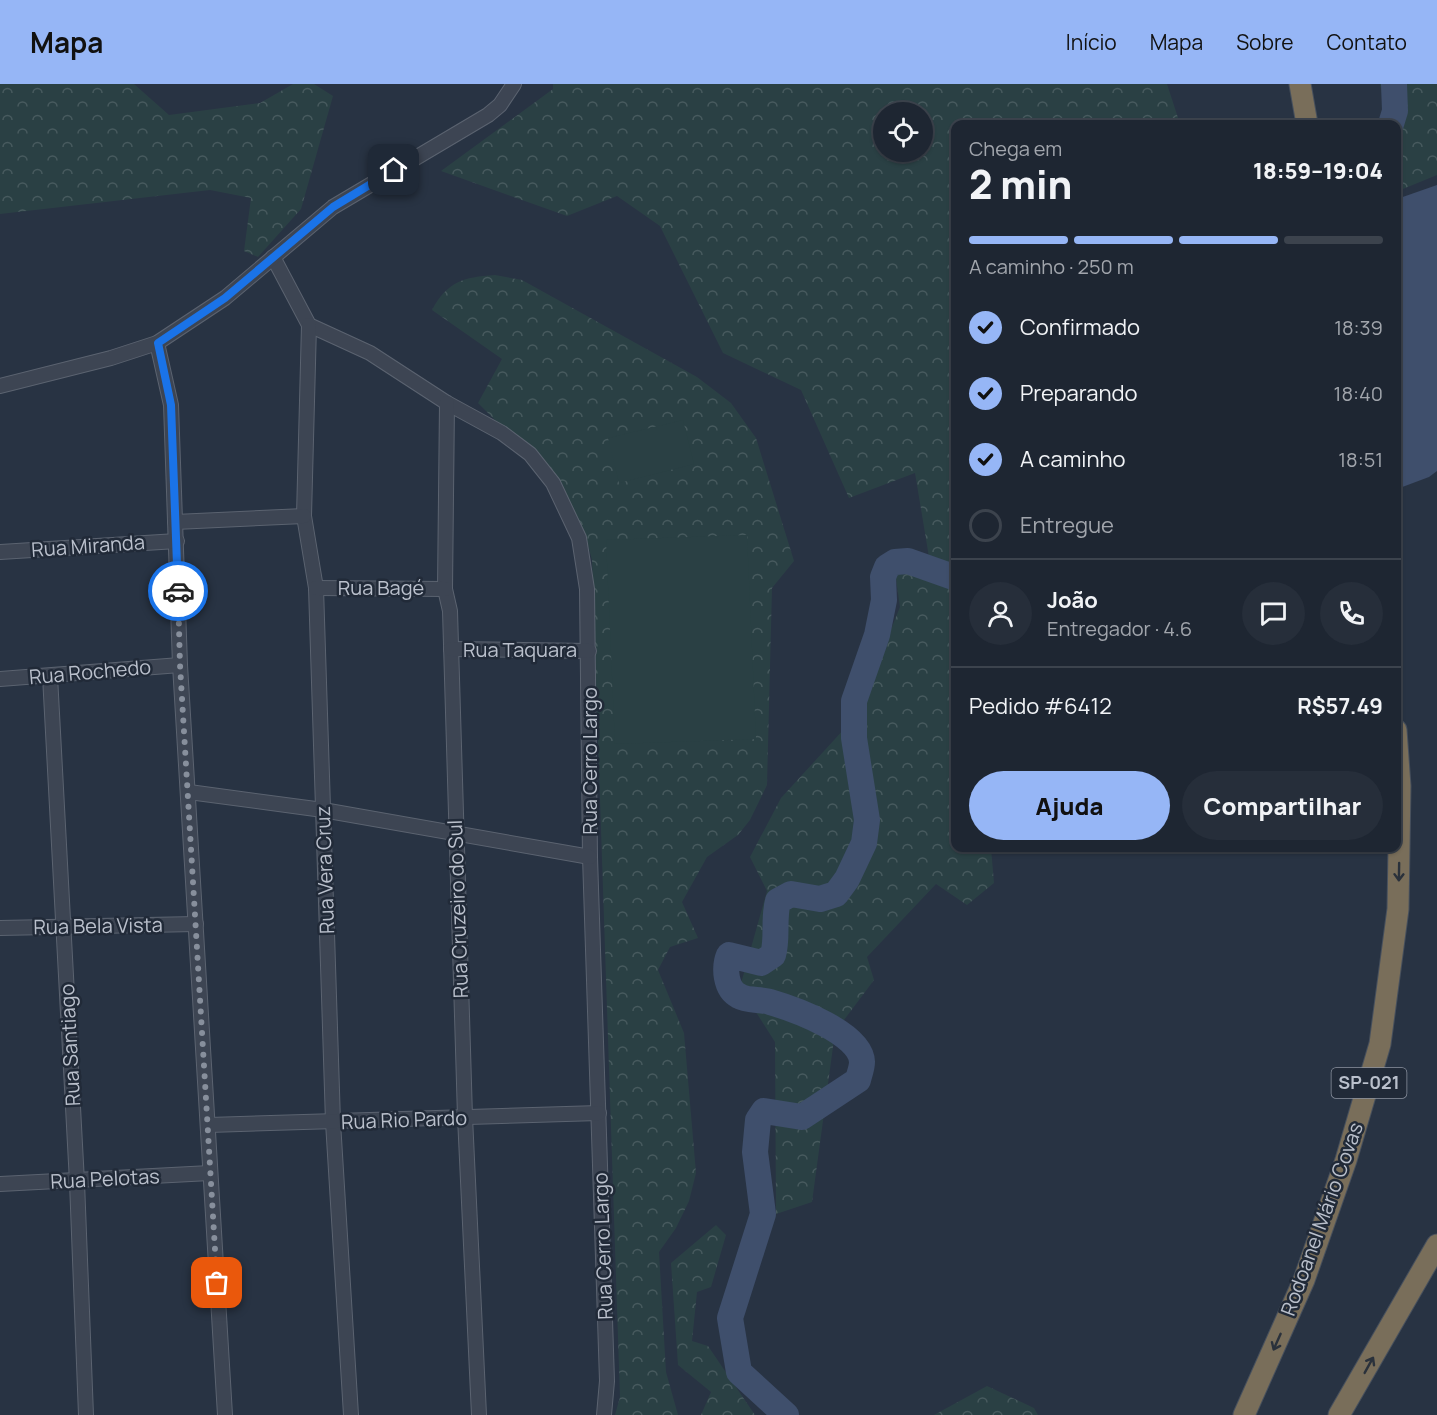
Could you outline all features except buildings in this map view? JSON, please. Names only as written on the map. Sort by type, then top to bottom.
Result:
[{"type":"highway","points":[[1300,84],[1306,120]]},
{"type":"highway","name":"Rodoanel Mário Covas","points":[[1244,1415],[1304,1280],[1346,1160],[1380,1044],[1398,909],[1399,852]]},
{"type":"highway","points":[[1339,1415],[1437,1245]]},
{"type":"street","points":[[0,386],[111,358],[158,343],[225,298],[333,207],[488,115],[500,105],[514,84]]},
{"type":"street","points":[[273,257],[309,325]]},
{"type":"street","name":"Rua Cerro Largo","points":[[309,325],[370,353],[447,404],[502,433],[530,454],[553,483],[574,523],[584,556],[589,651],[590,857],[607,1381],[604,1415]]},
{"type":"street","name":"Rua Vera Cruz","points":[[309,325],[304,516],[316,588],[333,1122],[351,1415]]},
{"type":"street","points":[[158,343],[171,405],[180,665],[225,1415]]},
{"type":"street","name":"Rua Cruzeiro do Sul","points":[[447,404],[445,589],[450,611],[465,1117],[479,1415]]},
{"type":"street","points":[[175,522],[304,516]]},
{"type":"street","name":"Rua Miranda","points":[[0,552],[177,541]]},
{"type":"street","name":"Rua Bagé","points":[[316,588],[445,589]]},
{"type":"street","name":"Rua Taquara","points":[[451,649],[589,651]]},
{"type":"street","name":"Rua Rochedo","points":[[0,679],[180,665]]},
{"type":"street","name":"Rua Santiago","points":[[50,675],[77,1182],[86,1415]]},
{"type":"street","points":[[189,792],[323,810],[590,857]]},
{"type":"street","name":"Rua Bela Vista","points":[[0,928],[196,924]]},
{"type":"street","name":"Rua Rio Pardo","points":[[209,1125],[599,1113]]},
{"type":"street","name":"Rua Pelotas","points":[[0,1184],[77,1182],[210,1173]]},
{"type":"green space","points":[[0,84],[134,84],[169,115],[260,103],[293,84],[314,84],[333,96],[301,209],[258,257],[244,251],[251,198],[210,190],[0,214]]},
{"type":"green space","points":[[553,84],[1167,84],[1179,120],[951,120],[951,852],[991,852],[994,883],[967,905],[936,884],[867,957],[874,980],[835,1032],[812,1202],[776,1214],[775,1042],[740,987],[767,891],[750,857],[781,798],[856,716],[900,607],[895,572],[929,557],[915,473],[849,498],[801,390],[723,353],[660,226],[617,196],[567,216],[441,171],[553,89]]},
{"type":"green space","points":[[1380,84],[1437,84],[1437,175],[1401,190],[1401,120],[1387,120]]},
{"type":"green space","points":[[495,275],[522,280],[697,377],[731,403],[756,438],[794,561],[772,588],[767,785],[750,820],[738,835],[707,857],[682,902],[698,938],[670,947],[658,970],[684,1033],[696,1173],[689,1201],[676,1228],[659,1252],[666,1372],[678,1415],[615,1415],[620,1397],[592,560],[585,534],[560,485],[478,403],[502,359],[432,310],[444,293],[457,283],[474,277]]},
{"type":"green space","points":[[683,420],[694,464],[619,483],[608,438]]},
{"type":"green space","points":[[747,535],[756,739],[615,744],[606,540]]},
{"type":"green space","points":[[716,1225],[726,1235],[711,1287],[697,1292],[692,1341],[708,1346],[755,1415],[701,1415],[711,1392],[678,1365],[671,1263]]},
{"type":"green space","points":[[987,1386],[1034,1408],[1038,1415],[934,1415]]},
{"type":"water","points":[[1437,185],[1437,471],[1429,477],[1401,488],[1401,198]]},
{"type":"waterway","points":[[1392,120],[1395,111],[1394,84]]},
{"type":"waterway","points":[[786,1415],[739,1372],[730,1318],[763,1214],[755,1152],[758,1120],[764,1111],[802,1117],[858,1080],[862,1062],[859,1051],[851,1041],[825,1024],[781,1005],[746,999],[734,993],[728,983],[727,960],[729,955],[761,963],[773,955],[778,901],[791,894],[820,899],[836,894],[847,879],[864,843],[867,820],[854,738],[854,701],[877,635],[884,600],[883,577],[887,567],[895,562],[908,561],[951,576]]},
{"type":"way so far","points":[[178,591],[180,665],[217,1283]]},
{"type":"route","points":[[178,591],[171,405],[158,343],[225,298],[333,207],[394,170]]}]
